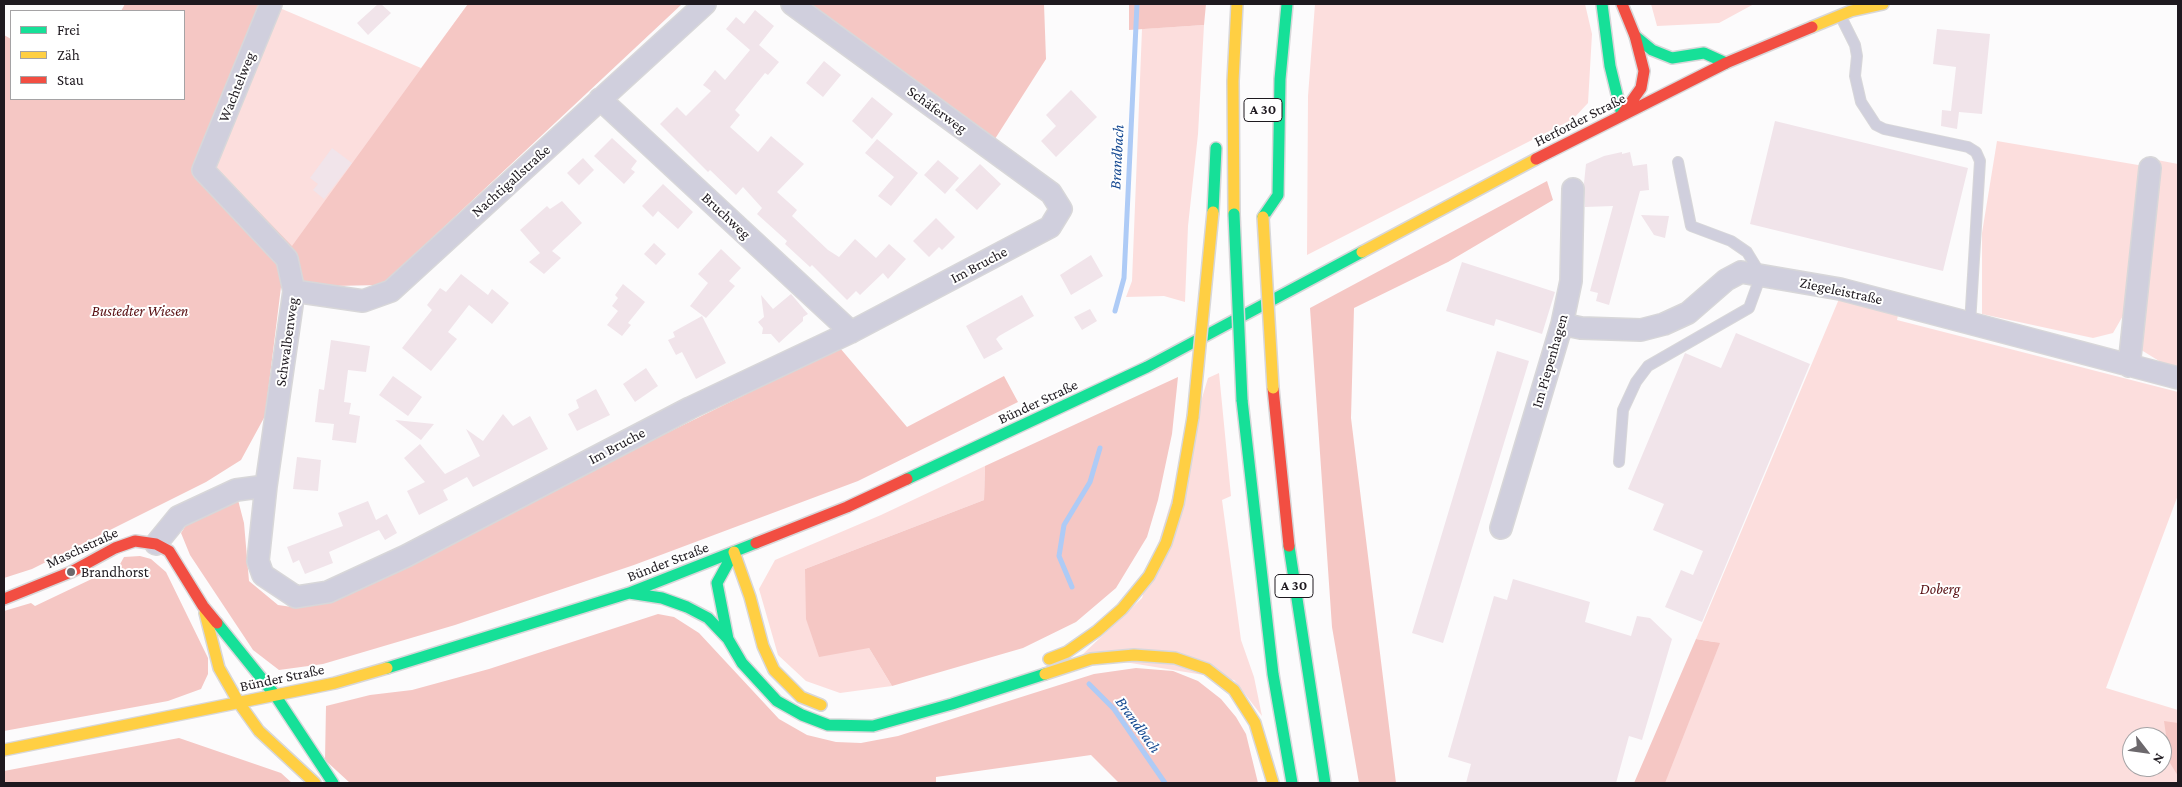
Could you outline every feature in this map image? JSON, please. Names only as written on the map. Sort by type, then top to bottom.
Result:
[{"type":"main road","name":"A 30","points":[[1237,4],[1232,81],[1234,214],[1242,400],[1273,674],[1292,783]]},
{"type":"main road","points":[[1263,217],[1278,195],[1280,79],[1287,4]]},
{"type":"main road","points":[[1602,4],[1610,66],[1622,115]]},
{"type":"main road","points":[[1622,4],[1635,36],[1644,71],[1641,88],[1622,115]]},
{"type":"main road","name":"Herforder Straße","points":[[1301,285],[1726,62],[1841,16],[1883,4]]},
{"type":"main road","points":[[1635,36],[1652,50],[1672,58],[1704,53],[1726,62]]},
{"type":"main road","points":[[1222,116],[1232,81]]},
{"type":"main road","points":[[985,681],[1067,652],[1097,631],[1122,609],[1149,576],[1166,543],[1178,504],[1191,440],[1213,212],[1217,133]]},
{"type":"main road","name":"A 30","points":[[1263,197],[1273,388],[1290,558],[1324,783]]},
{"type":"main road","name":"Bünder Straße","points":[[4,750],[240,703],[369,673],[629,593],[847,507],[947,462],[1147,367],[1301,285]]},
{"type":"main road","name":"Maschstraße","points":[[4,599],[71,572],[122,545],[135,541],[156,544]]},
{"type":"main road","points":[[156,544],[168,551],[203,606],[275,694],[333,783]]},
{"type":"main road","points":[[728,639],[717,583],[734,552]]},
{"type":"main road","points":[[734,552],[750,596],[763,646],[774,670],[801,697],[833,709]]},
{"type":"main road","points":[[629,593],[662,598],[687,607],[708,618],[728,639],[742,663],[777,701],[802,715],[828,725],[873,726],[952,704],[1091,660],[1134,655],[1175,658],[1207,669],[1234,690],[1255,723],[1273,783]]},
{"type":"main road","points":[[203,606],[219,668],[240,703],[259,730],[282,755],[315,783]]},
{"type":"street","name":"Wachtelweg","points":[[203,170],[272,4]]},
{"type":"street","name":"Nachtigallstraße","points":[[294,291],[363,301],[391,291],[705,4]]},
{"type":"street","name":"Schäferweg","points":[[792,4],[1051,193],[1061,209],[1050,227]]},
{"type":"street","name":"Bruchweg","points":[[600,99],[851,332]]},
{"type":"street","points":[[2130,366],[2150,168]]},
{"type":"street","name":"Schwalbenweg","points":[[203,170],[287,259],[294,291],[266,486]]},
{"type":"street","name":"Im Piepenhagen","points":[[1501,528],[1562,324],[1571,281],[1574,189]]},
{"type":"street","name":"Im Bruche","points":[[266,486],[258,561],[263,575],[296,597],[328,592],[423,548],[690,408],[851,332],[1050,227]]},
{"type":"street","name":"Ziegeleistraße","points":[[1562,324],[1582,328],[1641,330],[1664,324],[1688,313],[1726,280],[1741,272],[1840,289],[2178,378]]},
{"type":"street","points":[[156,544],[178,517],[236,490],[266,486]]},
{"type":"lane","points":[[1841,16],[1855,45],[1857,56],[1855,76],[1861,102],[1876,125],[1884,129],[1968,147],[1976,152],[1980,161],[1970,324]]},
{"type":"lane","points":[[1619,462],[1623,410],[1636,382],[1648,366],[1749,308],[1761,275],[1747,252],[1731,241],[1691,226],[1678,162]]},
{"type":"green space","name":"Bustedter Wiesen","points":[[125,4],[259,4],[200,157],[211,162],[292,246],[468,4],[682,4],[382,285],[281,287],[265,416],[241,460],[206,482],[32,569],[4,578],[4,35],[10,38],[10,100],[185,100],[185,10],[122,10]]},
{"type":"green space","points":[[468,4],[682,4],[319,286],[211,162],[275,6],[421,68]]},
{"type":"green space","points":[[804,4],[1044,4],[1046,59],[993,142]]},
{"type":"green space","points":[[1129,4],[1206,4],[1204,25],[1129,30]]},
{"type":"green space","points":[[1315,4],[1585,4],[1592,34],[1588,103],[1573,119],[1307,255],[1308,96]]},
{"type":"green space","points":[[1651,4],[1754,4],[1719,23],[1657,26]]},
{"type":"green space","points":[[1204,25],[1198,134],[1188,226],[1185,302],[1164,296],[1126,297],[1132,281],[1142,29]]},
{"type":"green space","points":[[1997,141],[2144,166],[2124,314],[2113,333],[2093,338],[1982,314],[1982,233]]},
{"type":"green space","points":[[2157,160],[2178,164],[2178,367],[2164,364],[2138,348]]},
{"type":"green space","points":[[1547,181],[1553,200],[1448,262],[1354,308],[1351,418],[1396,783],[1359,783],[1332,627],[1310,308]]},
{"type":"green space","name":"Doberg","points":[[1839,299],[1898,315],[1897,320],[2178,392],[2178,495],[2106,688],[2178,710],[2178,783],[1659,783],[1714,642],[1696,639]]},
{"type":"green space","points":[[840,348],[907,427],[1004,376],[1018,402],[858,481],[634,565],[455,625],[323,664],[279,670],[253,650],[190,555],[181,533],[188,522],[238,500],[244,523],[249,581],[278,605],[299,608],[339,594]]},
{"type":"green space","points":[[1219,373],[1231,496],[1222,500],[1241,640],[1254,677],[1262,716],[1234,680],[1082,655],[1142,598],[1208,378]]},
{"type":"green space","points":[[1178,377],[1172,434],[1158,500],[1147,537],[1116,588],[1076,622],[1023,648],[892,686],[869,648],[819,657],[806,619],[805,569],[984,500],[985,466]]},
{"type":"green space","points":[[985,466],[984,500],[805,569],[869,648],[892,686],[840,693],[806,681],[778,655],[759,589],[775,560],[881,515]]},
{"type":"green space","points":[[140,556],[151,559],[166,572],[208,658],[208,674],[201,689],[168,701],[4,731],[4,611],[31,603],[35,606],[119,566],[124,557]]},
{"type":"green space","points":[[658,614],[674,617],[699,633],[779,719],[807,735],[836,742],[861,743],[898,736],[1094,674],[1136,668],[1173,671],[1198,681],[1221,699],[1236,717],[1246,734],[1258,783],[1119,783],[1091,755],[936,777],[936,783],[350,783],[325,760],[326,706],[370,695],[412,690],[489,669]]},
{"type":"green space","points":[[1696,639],[1720,643],[1665,783],[1634,783]]},
{"type":"green space","points":[[2164,721],[2178,723],[2178,776],[2172,766],[2172,727],[2165,727]]},
{"type":"green space","points":[[179,738],[281,773],[292,783],[4,783],[4,771]]},
{"type":"building","points":[[378,4],[381,4],[391,13],[368,35],[357,23]]},
{"type":"building","points":[[755,10],[774,26],[759,45],[779,62],[768,75],[765,73],[735,110],[740,115],[730,127],[758,152],[771,136],[804,164],[777,192],[797,210],[792,216],[828,250],[839,257],[855,239],[876,258],[889,244],[906,259],[888,279],[883,273],[860,295],[856,291],[847,300],[812,265],[810,267],[785,244],[787,241],[757,214],[762,208],[743,187],[736,195],[710,170],[708,172],[660,124],[677,107],[686,116],[711,91],[703,85],[715,70],[725,80],[750,50],[726,29],[736,17],[744,24]]},
{"type":"building","points":[[1937,29],[1990,34],[1982,114],[1959,112],[1957,129],[1941,126],[1942,110],[1951,111],[1956,67],[1933,64]]},
{"type":"building","points":[[824,61],[841,75],[823,97],[806,83]]},
{"type":"building","points":[[1071,90],[1097,117],[1056,157],[1041,141],[1056,126],[1046,115]]},
{"type":"building","points":[[872,97],[893,114],[872,139],[852,121]]},
{"type":"building","points":[[1775,121],[1968,168],[1943,271],[1750,224]]},
{"type":"building","points":[[612,138],[637,161],[631,169],[635,172],[624,184],[594,156]]},
{"type":"building","points":[[877,139],[918,173],[891,206],[878,196],[894,177],[865,153]]},
{"type":"building","points":[[332,148],[352,163],[324,199],[313,190],[318,184],[310,178]]},
{"type":"building","points":[[1622,152],[1622,154],[1630,152],[1633,166],[1647,164],[1649,190],[1640,191],[1609,305],[1596,301],[1598,293],[1590,291],[1613,206],[1585,207],[1584,183],[1586,164],[1604,156]]},
{"type":"building","points":[[583,158],[594,170],[579,185],[567,173]]},
{"type":"building","points":[[938,160],[959,178],[945,194],[924,175]]},
{"type":"building","points":[[980,164],[1001,184],[977,210],[955,190]]},
{"type":"building","points":[[663,184],[693,212],[678,229],[658,211],[653,217],[642,206]]},
{"type":"building","points":[[562,201],[582,223],[552,251],[561,258],[544,274],[529,262],[540,253],[520,230],[547,206],[550,209]]},
{"type":"building","points":[[1641,215],[1669,216],[1665,238],[1654,235]]},
{"type":"building","points":[[936,218],[955,237],[942,250],[939,247],[929,257],[913,241]]},
{"type":"building","points":[[654,243],[666,254],[656,265],[644,254]]},
{"type":"building","points":[[721,249],[741,268],[729,281],[735,286],[706,318],[690,306],[708,283],[698,274]]},
{"type":"building","points":[[1091,255],[1103,276],[1071,295],[1060,275]]},
{"type":"building","points":[[1462,262],[1555,292],[1542,334],[1496,319],[1494,326],[1446,311]]},
{"type":"building","points":[[461,274],[488,295],[492,289],[509,303],[492,324],[469,305],[448,332],[457,339],[431,371],[402,348],[432,310],[427,305],[440,288],[446,292]]},
{"type":"building","points":[[623,284],[645,302],[628,323],[631,325],[622,336],[607,325],[618,311],[612,306],[618,298],[615,295]]},
{"type":"building","points":[[791,294],[808,314],[779,343],[771,334],[762,334],[763,328],[758,322],[764,317],[761,295],[773,309]]},
{"type":"building","points":[[1022,295],[1034,316],[999,336],[996,339],[1003,349],[984,359],[966,326]]},
{"type":"building","points":[[1090,309],[1097,321],[1082,330],[1074,317]]},
{"type":"building","points":[[702,316],[726,363],[696,379],[682,352],[676,355],[668,340],[675,337],[673,332]]},
{"type":"building","points":[[1736,333],[1810,364],[1702,622],[1665,607],[1681,570],[1693,575],[1703,551],[1653,530],[1664,504],[1628,489],[1685,353],[1721,368]]},
{"type":"building","points":[[331,340],[370,346],[366,372],[348,370],[344,402],[351,403],[349,414],[360,416],[356,443],[332,440],[334,424],[315,422],[319,389],[324,390]]},
{"type":"building","points":[[1497,351],[1529,361],[1443,643],[1412,633]]},
{"type":"building","points":[[646,368],[658,386],[635,402],[623,384]]},
{"type":"building","points":[[393,376],[422,397],[408,416],[379,395]]},
{"type":"building","points":[[596,389],[610,415],[577,431],[568,414],[579,408],[576,400]]},
{"type":"building","points":[[503,414],[513,426],[530,416],[548,449],[473,487],[467,477],[443,490],[448,500],[419,515],[407,491],[425,482],[404,458],[420,444],[445,474],[480,456],[466,429],[483,441]]},
{"type":"building","points":[[395,420],[434,424],[421,440]]},
{"type":"building","points":[[297,457],[321,460],[318,491],[293,489]]},
{"type":"building","points":[[368,501],[376,520],[387,514],[397,533],[385,540],[379,530],[329,552],[333,563],[305,574],[299,560],[293,563],[287,547],[343,526],[338,513]]},
{"type":"building","points":[[1513,579],[1590,602],[1585,622],[1631,636],[1637,616],[1650,618],[1672,639],[1642,740],[1629,736],[1616,783],[1466,783],[1471,764],[1448,757],[1494,596],[1507,600]]},
{"type":"waterway","name":"Brandbach","points":[[1115,311],[1124,278],[1137,4]]},
{"type":"waterway","name":"Brandbach","points":[[1072,587],[1059,556],[1064,525],[1090,482],[1100,448]]},
{"type":"waterway","name":"Brandbach","points":[[1089,684],[1114,709],[1165,783]]},
{"type":"traffic: fast","points":[[1263,217],[1278,195],[1280,79],[1287,4]]},
{"type":"traffic: fast","points":[[1602,4],[1610,66],[1622,115]]},
{"type":"traffic: fast","points":[[1635,36],[1652,50],[1672,58],[1704,53],[1726,63]]},
{"type":"traffic: fast","points":[[1213,212],[1216,148]]},
{"type":"traffic: fast","points":[[1234,214],[1242,400]]},
{"type":"traffic: fast","points":[[907,479],[1147,367],[1362,252]]},
{"type":"traffic: fast","points":[[1242,400],[1273,674],[1292,783]]},
{"type":"traffic: fast","points":[[387,668],[629,593],[756,543]]},
{"type":"traffic: fast","points":[[1289,546],[1325,783]]},
{"type":"traffic: fast","points":[[734,552],[717,583],[728,639],[742,663],[777,701],[802,715],[828,725],[873,726],[952,704],[1045,674]]},
{"type":"traffic: fast","points":[[629,593],[662,598],[687,607],[708,618],[728,639]]},
{"type":"traffic: fast","points":[[217,623],[275,695],[333,783]]},
{"type":"traffic: slow","points":[[1234,214],[1233,81],[1237,4]]},
{"type":"traffic: slow","points":[[1812,27],[1851,11],[1883,4]]},
{"type":"traffic: slow","points":[[1362,252],[1536,159]]},
{"type":"traffic: slow","points":[[1193,417],[1213,212]]},
{"type":"traffic: slow","points":[[1263,217],[1273,388]]},
{"type":"traffic: slow","points":[[1049,659],[1067,652],[1097,631],[1122,609],[1149,576],[1166,543],[1178,504],[1193,417]]},
{"type":"traffic: slow","points":[[734,552],[750,597],[763,646],[774,670],[801,697],[821,705]]},
{"type":"traffic: slow","points":[[205,613],[219,668],[239,703],[259,731],[315,783]]},
{"type":"traffic: slow","points":[[1045,674],[1091,659],[1134,655],[1175,658],[1207,669],[1234,690],[1255,723],[1273,783]]},
{"type":"traffic: slow","points":[[4,750],[335,683],[387,668]]},
{"type":"traffic: jam","points":[[1622,4],[1635,36],[1644,71],[1641,88],[1622,115]]},
{"type":"traffic: jam","points":[[1536,159],[1726,63],[1812,27]]},
{"type":"traffic: jam","points":[[1273,388],[1289,546]]},
{"type":"traffic: jam","points":[[756,543],[847,507],[907,479]]},
{"type":"traffic: jam","points":[[4,599],[71,572],[115,548],[135,541],[156,544],[169,551],[203,606],[217,623]]},
{"type":"place","name":"Brandhorst","points":[[71,572]]}]
